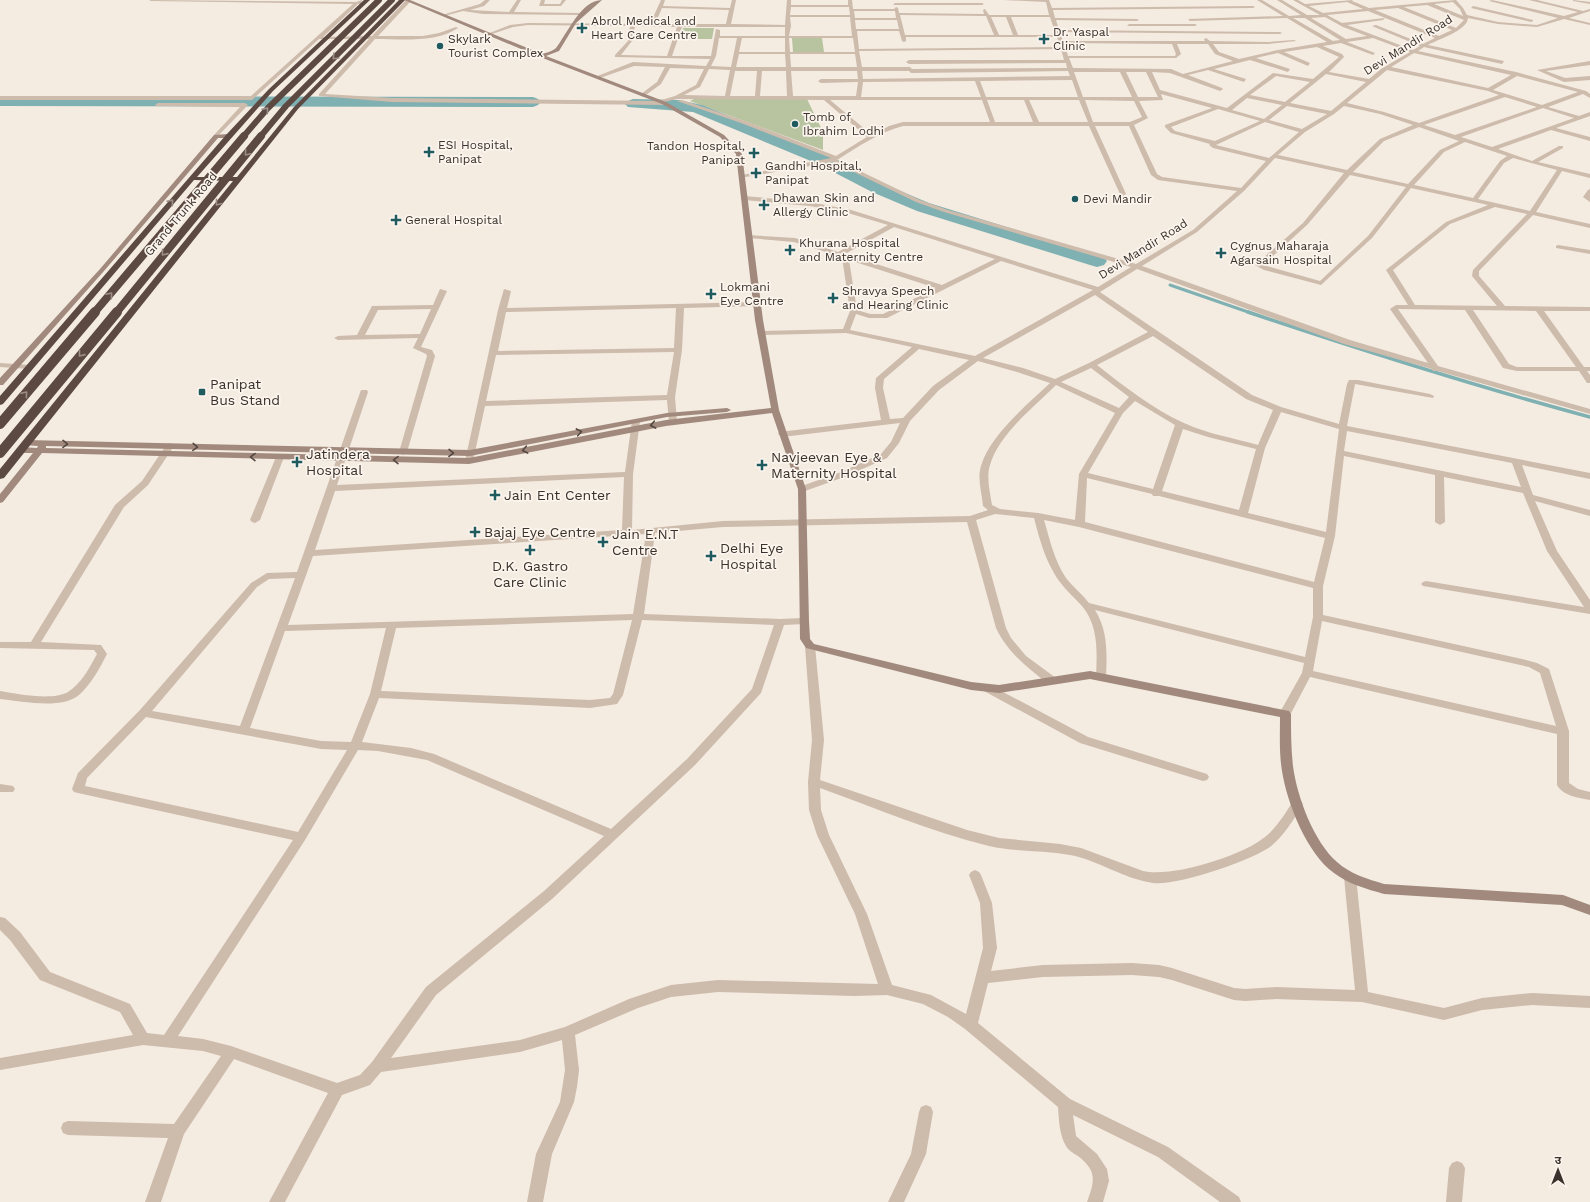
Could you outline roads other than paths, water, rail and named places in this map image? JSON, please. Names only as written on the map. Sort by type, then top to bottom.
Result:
[{"type":"highway","name":"Grand Trunk Road","points":[[0,424],[268,108],[379,0]]},
{"type":"highway","name":"Grand Trunk Road","points":[[0,453],[286,106],[392,0]]},
{"type":"highway","points":[[0,476],[237,179],[296,108],[402,0]]},
{"type":"highway","points":[[0,402],[228,136],[250,103],[264,97],[326,38],[362,1]]},
{"type":"highway","points":[[191,179],[237,179]]},
{"type":"street","points":[[151,0],[362,1]]},
{"type":"street","points":[[1074,78],[861,81],[790,98],[727,98],[668,101],[392,100],[322,95],[408,0],[542,56],[643,95],[668,101],[750,124],[833,160],[932,206],[991,225],[1138,267],[1347,342],[1436,369],[1590,412]]},
{"type":"street","points":[[444,15],[482,5],[488,0]]},
{"type":"street","points":[[510,13],[519,0]]},
{"type":"street","points":[[544,0],[541,4],[561,5],[564,0]]},
{"type":"street","points":[[542,56],[557,50],[572,24],[580,14],[600,0]]},
{"type":"street","points":[[652,25],[663,0]]},
{"type":"street","points":[[728,26],[734,0]]},
{"type":"street","points":[[789,0],[789,26],[787,37],[790,98]]},
{"type":"street","points":[[850,0],[861,81],[858,99]]},
{"type":"street","points":[[1005,0],[1047,0],[1082,99],[1106,159],[1123,194]]},
{"type":"street","points":[[1174,0],[1217,53],[1238,61]]},
{"type":"street","points":[[1241,0],[1271,18]]},
{"type":"street","points":[[1259,0],[1332,43]]},
{"type":"street","points":[[1279,0],[1343,41],[1373,54]]},
{"type":"street","points":[[1295,0],[1342,24],[1372,37],[1414,52],[1516,74],[1588,94]]},
{"type":"street","points":[[1347,0],[1439,38]]},
{"type":"street","points":[[1304,5],[1355,0]]},
{"type":"street","points":[[1405,0],[1417,4]]},
{"type":"street","points":[[1190,20],[1306,17],[1453,0]]},
{"type":"street","name":"Devi Mandir Road","points":[[802,489],[844,474],[884,456],[895,443],[906,420],[936,388],[977,358],[1138,267],[1195,230],[1242,190],[1273,158],[1303,131],[1332,113],[1387,68],[1424,46],[1457,30],[1465,14],[1453,0]]},
{"type":"street","points":[[1484,0],[1488,2],[1493,0],[1590,24]]},
{"type":"street","points":[[1531,0],[1590,14]]},
{"type":"street","points":[[1575,0],[1590,4]]},
{"type":"street","points":[[0,383],[102,270],[216,136],[317,38],[362,1]]},
{"type":"street","points":[[913,80],[894,2],[982,2],[997,36]]},
{"type":"street","points":[[1426,3],[1508,24],[1537,26],[1546,25],[1590,10]]},
{"type":"street","points":[[1465,14],[1473,7],[1480,4]]},
{"type":"street","points":[[789,6],[852,13],[897,14]]},
{"type":"street","points":[[1398,6],[1457,30]]},
{"type":"street","points":[[660,7],[732,9]]},
{"type":"street","points":[[1050,9],[1252,7]]},
{"type":"street","points":[[1473,7],[1546,25]]},
{"type":"street","points":[[1231,8],[1238,14]]},
{"type":"street","points":[[463,10],[510,13],[580,14]]},
{"type":"street","points":[[789,16],[852,13],[988,15],[1054,20],[1195,25]]},
{"type":"street","points":[[1186,14],[1263,14]]},
{"type":"street","points":[[1008,16],[1016,36]]},
{"type":"street","points":[[1342,24],[1391,18]]},
{"type":"street","points":[[1256,19],[1262,23]]},
{"type":"street","points":[[1054,20],[1138,20]]},
{"type":"street","points":[[489,34],[520,24],[789,26]]},
{"type":"street","points":[[633,25],[630,41],[617,56],[712,58]]},
{"type":"street","points":[[669,58],[680,26]]},
{"type":"street","points":[[668,101],[698,86],[712,58],[719,26]]},
{"type":"street","points":[[759,26],[759,37]]},
{"type":"street","points":[[1268,26],[1304,47]]},
{"type":"street","points":[[1374,26],[1424,46],[1502,62]]},
{"type":"street","points":[[317,38],[423,37],[440,34],[456,28]]},
{"type":"street","points":[[854,30],[901,30]]},
{"type":"street","points":[[1183,75],[1278,51],[1419,30]]},
{"type":"street","points":[[903,36],[1280,33]]},
{"type":"street","points":[[717,37],[787,37],[857,52],[906,49],[1064,48]]},
{"type":"street","points":[[727,98],[738,53],[740,37]]},
{"type":"street","points":[[738,53],[788,53],[827,45],[854,37]]},
{"type":"street","points":[[909,62],[1067,59],[1174,43],[1268,43],[1294,41]]},
{"type":"street","points":[[1061,42],[1179,56],[1174,43]]},
{"type":"street","points":[[1219,107],[1167,126],[1173,132],[1214,143],[1266,120],[1342,57],[1317,45]]},
{"type":"street","points":[[1278,51],[1308,64]]},
{"type":"street","points":[[1250,58],[1288,70]]},
{"type":"street","points":[[1590,63],[1540,70],[1564,80],[1590,78]]},
{"type":"street","points":[[598,77],[633,64],[734,69],[1148,70],[1171,71],[1220,89]]},
{"type":"street","points":[[643,95],[659,83],[668,66]]},
{"type":"street","points":[[1209,68],[1244,80]]},
{"type":"street","points":[[1387,68],[1489,90],[1579,118]]},
{"type":"street","points":[[757,98],[760,69]]},
{"type":"street","points":[[820,69],[822,91],[871,137]]},
{"type":"street","points":[[742,177],[833,160],[871,137],[891,127],[903,124],[1131,124],[1145,118],[1122,70]]},
{"type":"street","points":[[822,91],[858,99],[1161,99],[1148,70]]},
{"type":"street","points":[[1323,72],[1370,81]]},
{"type":"street","points":[[1229,110],[1275,74],[1284,74],[1313,81]]},
{"type":"street","points":[[1489,90],[1516,74]]},
{"type":"street","points":[[976,79],[993,124]]},
{"type":"street","points":[[1158,91],[1303,131]]},
{"type":"street","points":[[1456,137],[1541,106],[1588,94]]},
{"type":"street","points":[[1465,140],[1442,151],[1409,186],[1370,237],[1321,283],[1266,270],[1258,265],[1305,224],[1348,173],[1382,140],[1419,125],[1504,95]]},
{"type":"street","points":[[1246,96],[1332,113]]},
{"type":"street","points":[[0,98],[250,103]]},
{"type":"street","points":[[1026,99],[1037,124]]},
{"type":"street","points":[[668,101],[722,136],[739,154],[761,334],[775,410],[802,489],[804,621],[806,639],[810,646],[818,740],[814,782],[815,810],[821,830],[861,914],[887,989]]},
{"type":"street","points":[[0,104],[250,103]]},
{"type":"street","points":[[1342,104],[1382,113],[1533,163],[1590,176]]},
{"type":"street","points":[[1493,149],[1590,114]]},
{"type":"street","points":[[1131,124],[1154,175],[1160,179],[1203,183],[1242,190]]},
{"type":"street","points":[[1550,128],[1590,139]]},
{"type":"street","points":[[216,136],[228,136]]},
{"type":"street","points":[[1214,143],[1212,145],[1215,147],[1348,173],[1590,226]]},
{"type":"street","points":[[1533,163],[1561,147]]},
{"type":"street","points":[[1474,200],[1502,162],[1512,156]]},
{"type":"street","points":[[1502,308],[1475,276],[1476,270],[1532,213],[1561,169]]},
{"type":"street","points":[[1590,191],[1586,197],[1590,200]]},
{"type":"street","points":[[744,198],[810,204],[849,211],[1097,291],[1152,334],[1249,397],[1278,409],[1343,428],[1590,476]]},
{"type":"street","points":[[1412,306],[1389,270],[1448,223],[1494,205]]},
{"type":"street","points":[[842,255],[893,225]]},
{"type":"street","points":[[749,236],[795,240],[941,287]]},
{"type":"street","points":[[1558,247],[1590,252]]},
{"type":"street","points":[[842,255],[854,311],[846,331]]},
{"type":"street","points":[[854,311],[869,316],[884,316],[1001,259]]},
{"type":"street","points":[[404,452],[430,356],[429,352],[417,348],[443,291]]},
{"type":"street","points":[[470,457],[507,291]]},
{"type":"street","points":[[502,310],[757,304]]},
{"type":"street","points":[[673,418],[671,397],[678,350],[680,306]]},
{"type":"street","points":[[1436,369],[1394,309],[1398,306],[1590,309]]},
{"type":"street","points":[[360,338],[375,308],[436,307]]},
{"type":"street","points":[[1467,307],[1506,366],[1516,369],[1590,369]]},
{"type":"street","points":[[1538,308],[1590,381]]},
{"type":"street","points":[[761,334],[846,331],[917,347],[977,358],[1055,382],[1120,412]]},
{"type":"street","points":[[995,511],[988,506],[986,501],[984,480],[985,466],[992,451],[1010,426],[1055,382],[1152,334]]},
{"type":"street","points":[[338,338],[423,336]]},
{"type":"street","points":[[886,422],[879,388],[880,378],[917,347]]},
{"type":"street","points":[[493,353],[678,350]]},
{"type":"street","points":[[0,365],[30,366]]},
{"type":"street","points":[[1092,365],[1134,397],[1180,424],[1213,436],[1261,448]]},
{"type":"street","points":[[1430,396],[1352,382],[1343,428],[1330,536],[1318,586],[1318,617],[1307,673],[1285,714],[1288,772],[1297,804],[1316,844],[1332,864],[1350,877],[1369,885],[1384,889],[1562,900],[1590,910]]},
{"type":"street","points":[[244,730],[344,455],[364,392]]},
{"type":"street","points":[[481,404],[671,397]]},
{"type":"street","points":[[1080,524],[1083,474],[1120,412],[1134,397]]},
{"type":"street","points":[[1243,514],[1261,448],[1278,409]]},
{"type":"street","points":[[23,447],[170,446],[344,455],[470,457],[673,418],[775,410]]},
{"type":"street","points":[[782,434],[906,420]]},
{"type":"street","points":[[627,533],[629,474],[636,424]]},
{"type":"street","points":[[1156,494],[1180,424]]},
{"type":"street","points":[[34,645],[120,505],[145,483],[170,446]]},
{"type":"street","points":[[41,447],[164,454],[280,457],[404,452],[470,457]]},
{"type":"street","points":[[0,500],[41,447]]},
{"type":"street","points":[[1340,453],[1439,473],[1528,494],[1590,513]]},
{"type":"street","points":[[255,520],[280,457]]},
{"type":"street","points":[[1516,462],[1552,551],[1590,609]]},
{"type":"street","points":[[1439,473],[1440,522]]},
{"type":"street","points":[[332,488],[629,474]]},
{"type":"street","points":[[1083,474],[1156,494],[1330,536]]},
{"type":"street","points":[[309,553],[627,533],[723,524],[802,524],[971,519],[995,511],[1038,516],[1080,524],[1318,586]]},
{"type":"street","points":[[1038,516],[1051,562],[1069,589],[1086,605],[1100,627],[1102,649],[1101,677]]},
{"type":"street","points":[[971,519],[1001,628],[1007,641],[1014,652],[1052,681]]},
{"type":"street","points":[[375,694],[590,704],[613,701],[618,695],[638,617],[651,531]]},
{"type":"street","points":[[300,575],[267,576],[259,580],[144,713],[82,776],[78,789],[301,837]]},
{"type":"street","points":[[1426,584],[1590,609]]},
{"type":"street","points":[[1086,605],[1309,661]]},
{"type":"street","points":[[282,628],[638,617],[780,622],[804,621]]},
{"type":"street","points":[[1318,617],[1522,662],[1545,671],[1563,731],[1563,785],[1574,792],[1590,796]]},
{"type":"street","points":[[0,1064],[143,1039],[202,1045],[230,1052],[337,1090],[365,1080],[378,1066],[430,991],[548,895],[691,762],[754,693],[780,622]]},
{"type":"street","points":[[167,1042],[301,837],[354,746],[375,694],[392,625]]},
{"type":"street","points":[[0,645],[97,647],[102,654],[80,686],[69,697],[53,699],[0,695]]},
{"type":"street","points":[[810,646],[971,686],[999,689],[1090,675],[1285,714]]},
{"type":"street","points":[[1307,673],[1563,731]]},
{"type":"street","points":[[988,688],[1084,740],[1203,777]]},
{"type":"street","points":[[144,713],[321,745],[354,746],[411,752],[430,757],[613,835]]},
{"type":"street","points":[[814,782],[964,834],[991,841],[1084,853],[1154,878],[1174,877],[1257,849],[1276,835],[1297,804]]},
{"type":"street","points":[[970,1025],[990,948],[986,903],[975,875]]},
{"type":"street","points":[[1350,877],[1362,996]]},
{"type":"street","points":[[0,922],[15,936],[45,976],[125,1008],[143,1039]]},
{"type":"street","points":[[981,978],[1043,971],[1132,969],[1159,971],[1234,994],[1245,995],[1276,993],[1362,996],[1444,1014],[1482,1004],[1532,999],[1590,1002]]},
{"type":"street","points":[[378,1066],[520,1046],[568,1032],[634,1003],[671,990],[718,986],[854,990],[887,989],[926,999],[970,1025],[1065,1104],[1163,1152],[1232,1202]]},
{"type":"street","points":[[535,1202],[544,1154],[567,1102],[570,1087],[572,1070],[568,1032]]},
{"type":"street","points":[[153,1202],[178,1131],[230,1052]]},
{"type":"street","points":[[278,1202],[337,1090]]},
{"type":"street","points":[[1065,1104],[1068,1134],[1070,1139],[1074,1145],[1091,1158],[1099,1167],[1101,1173],[1095,1202]]},
{"type":"street","points":[[896,1202],[918,1154],[926,1112]]},
{"type":"street","points":[[68,1128],[178,1131]]},
{"type":"street","points":[[1454,1202],[1457,1168]]},
{"type":"waterway","points":[[0,101],[533,102]]},
{"type":"waterway","points":[[633,104],[679,105],[697,108],[824,160],[878,188],[923,207],[1097,261]]},
{"type":"waterway","points":[[1170,285],[1250,313]]},
{"type":"waterway","points":[[1250,313],[1418,367],[1590,417]]},
{"type":"place","name":"Abrol Medical and Heart Care Centre","points":[[582,28]]},
{"type":"place","name":"Dr. Yaspal Clinic","points":[[1044,39]]},
{"type":"place","name":"Skylark Tourist Complex","points":[[440,46]]},
{"type":"place","name":"Tomb of Ibrahim Lodhi","points":[[795,124]]},
{"type":"place","name":"ESI Hospital, Panipat","points":[[429,152]]},
{"type":"place","name":"Tandon Hospital, Panipat","points":[[754,153]]},
{"type":"place","name":"Gandhi Hospital, Panipat","points":[[756,173]]},
{"type":"place","name":"Devi Mandir","points":[[1075,199]]},
{"type":"place","name":"Dhawan Skin and Allergy Clinic","points":[[764,205]]},
{"type":"place","name":"General Hospital","points":[[396,220]]},
{"type":"place","name":"Khurana Hospital and Maternity Centre","points":[[790,250]]},
{"type":"place","name":"Cygnus Maharaja Agarsain Hospital","points":[[1221,253]]},
{"type":"place","name":"Lokmani Eye Centre","points":[[711,294]]},
{"type":"place","name":"Shravya Speech and Hearing Clinic","points":[[833,298]]},
{"type":"place","name":"Panipat Bus Stand","points":[[202,392]]},
{"type":"place","name":"Jatindera Hospital","points":[[297,462]]},
{"type":"place","name":"Navjeevan Eye & Maternity Hospital","points":[[762,465]]},
{"type":"place","name":"Jain Ent Center","points":[[495,495]]},
{"type":"place","name":"Bajaj Eye Centre","points":[[475,532]]},
{"type":"place","name":"Jain E.N.T Centre","points":[[603,542]]},
{"type":"place","name":"D.K. Gastro Care Clinic","points":[[530,550]]},
{"type":"place","name":"Delhi Eye Hospital","points":[[711,556]]}]
